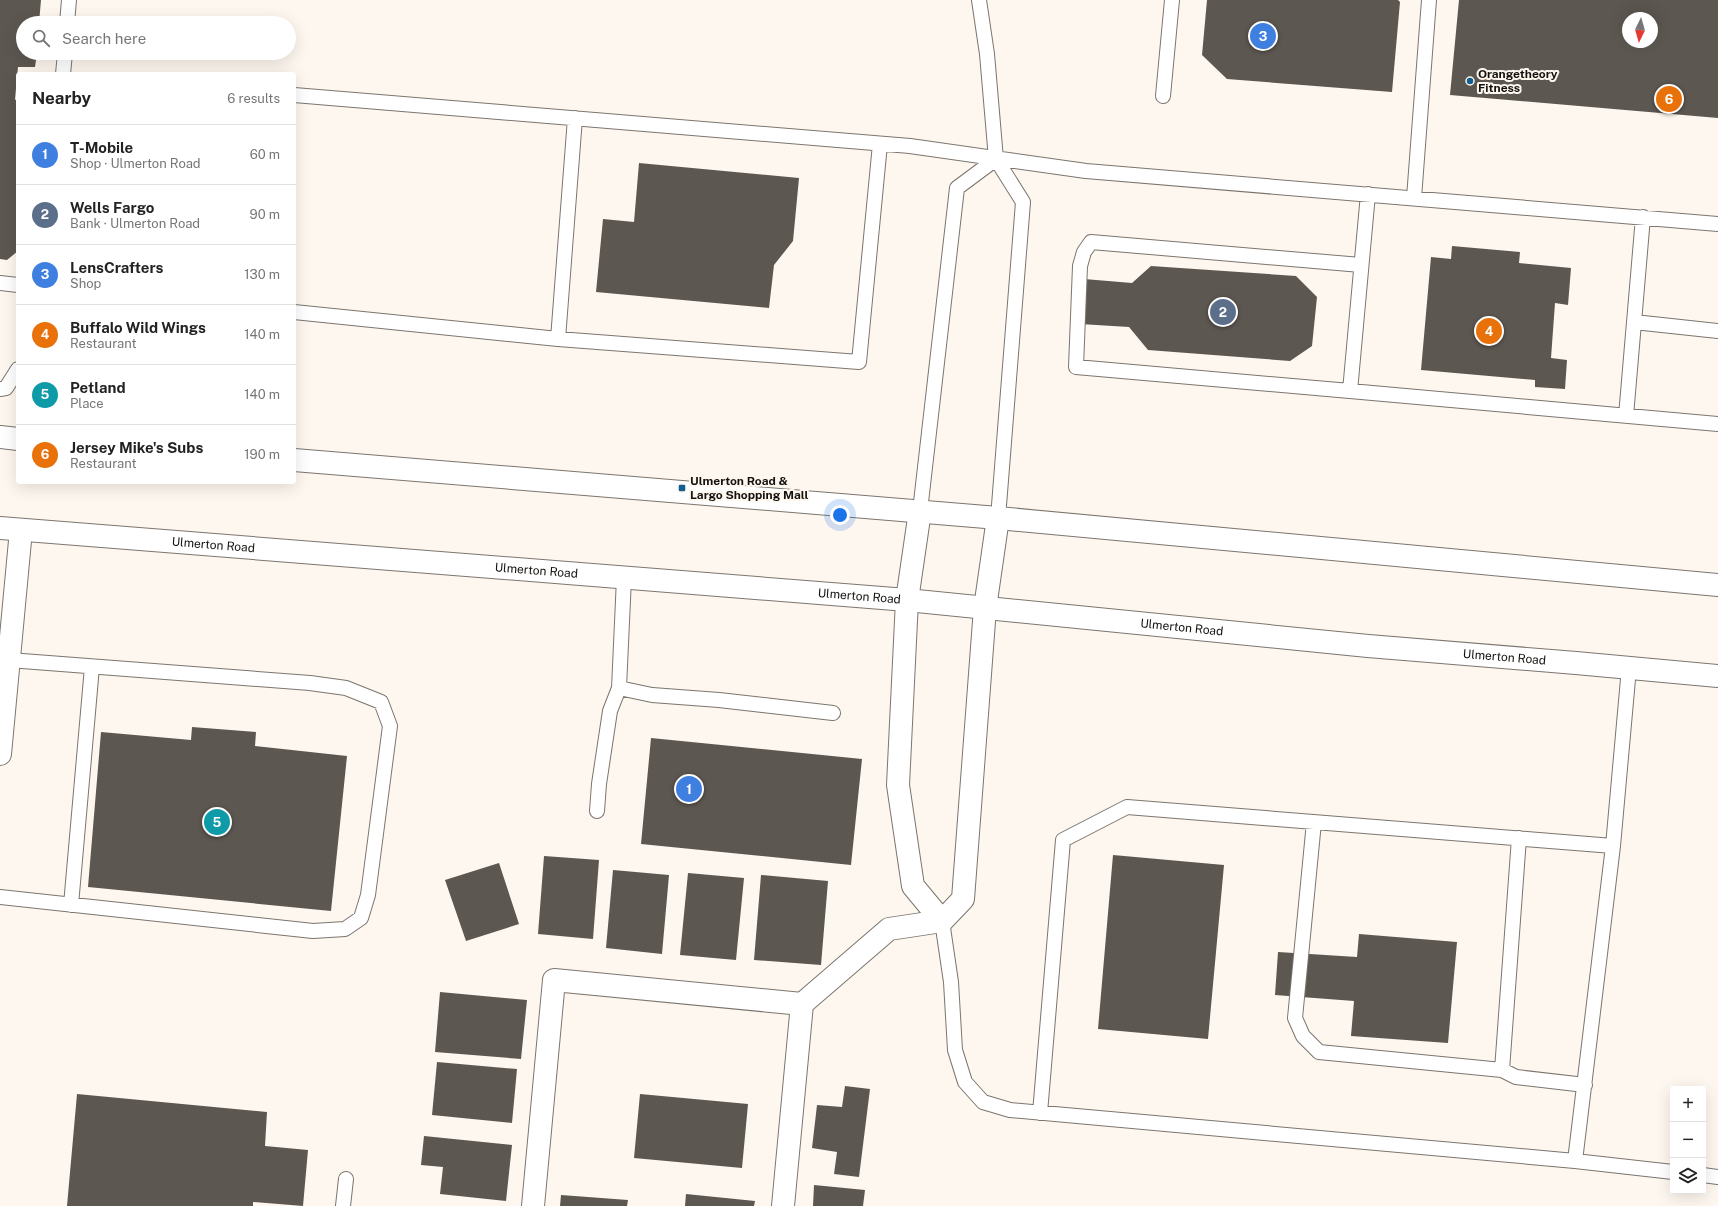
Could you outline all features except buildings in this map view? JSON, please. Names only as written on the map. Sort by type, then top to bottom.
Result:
[{"type":"main road","points":[[0,437],[16,439]]},
{"type":"main road","points":[[297,459],[920,511],[1718,585]]},
{"type":"main road","points":[[920,511],[907,600],[898,785],[913,886],[942,921]]},
{"type":"main road","points":[[783,1206],[802,1004],[889,929],[942,921],[963,899],[985,608],[998,518]]},
{"type":"main road","points":[[0,754],[5,673],[10,529]]},
{"type":"main road","name":"Ulmerton Road","points":[[10,529],[907,600],[1368,646],[1718,676]]},
{"type":"main road","points":[[533,1206],[554,980],[802,1004]]},
{"type":"lane","points":[[68,16],[69,0]]},
{"type":"lane","points":[[979,0],[987,54],[996,159],[1023,202],[998,518]]},
{"type":"lane","points":[[1162,96],[1172,0]]},
{"type":"lane","points":[[1414,198],[1429,0]]},
{"type":"lane","points":[[63,72],[64,60]]},
{"type":"lane","points":[[296,95],[910,146],[1086,171],[1718,224]]},
{"type":"lane","points":[[558,339],[575,118]]},
{"type":"lane","points":[[296,312],[558,339],[859,362],[880,144]]},
{"type":"lane","points":[[920,511],[957,188],[996,159]]},
{"type":"lane","points":[[1350,391],[1368,194]]},
{"type":"lane","points":[[1626,416],[1643,217]]},
{"type":"lane","points":[[1361,265],[1091,242],[1084,252],[1080,266],[1076,367],[1718,424]]},
{"type":"lane","points":[[0,283],[16,285]]},
{"type":"lane","points":[[1634,322],[1718,331]]},
{"type":"lane","points":[[0,390],[6,388],[16,372]]},
{"type":"lane","points":[[597,811],[599,784],[610,711],[619,688],[624,578]]},
{"type":"lane","points":[[0,897],[313,931],[345,929],[361,918],[368,895],[390,726],[381,702],[346,688],[92,667],[5,673]]},
{"type":"lane","points":[[71,905],[92,667]]},
{"type":"lane","points":[[1575,1160],[1613,846],[1629,668]]},
{"type":"lane","points":[[619,688],[652,695],[719,700],[833,713]]},
{"type":"lane","points":[[1040,1113],[1063,840],[1127,808],[1613,846]]},
{"type":"lane","points":[[1314,822],[1296,1018],[1303,1036],[1319,1052],[1502,1070],[1516,1077],[1585,1085]]},
{"type":"lane","points":[[1502,1070],[1519,838]]},
{"type":"lane","points":[[942,921],[951,982],[955,1050],[965,1082],[983,1102],[1010,1110],[1575,1160],[1670,1172]]},
{"type":"lane","points":[[1706,1175],[1718,1177]]},
{"type":"lane","points":[[343,1206],[346,1179]]},
{"type":"place","name":"LensCrafters","points":[[1263,36]]},
{"type":"place","name":"Orangetheory Fitness","points":[[1470,81]]},
{"type":"place","name":"Jersey Mike's Subs","points":[[1669,99]]},
{"type":"place","name":"Wells Fargo","points":[[1223,312]]},
{"type":"place","name":"Buffalo Wild Wings","points":[[1489,331]]},
{"type":"place","name":"Ulmerton Road & Largo Shopping Mall","points":[[682,488]]},
{"type":"place","name":"T-Mobile","points":[[689,789]]},
{"type":"place","name":"Petland","points":[[217,822]]}]
